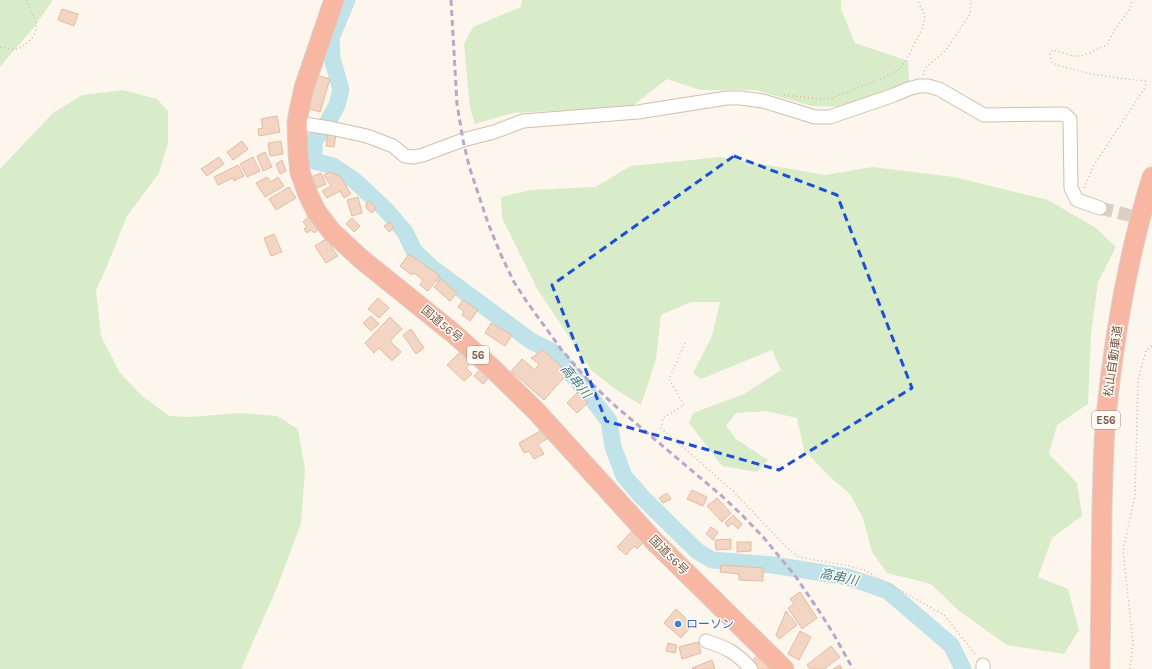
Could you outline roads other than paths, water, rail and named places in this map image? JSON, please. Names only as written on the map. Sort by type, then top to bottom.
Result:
[{"type":"highway","name":"国道56号","points":[[334,0],[304,88],[299,111],[305,125],[298,153],[300,172],[316,211],[332,232],[360,258],[453,333],[492,368],[536,411],[655,542],[784,669]]},
{"type":"highway","name":"松山自動車道","points":[[1100,669],[1106,419],[1115,341],[1130,259],[1143,205],[1152,177]]},
{"type":"street","points":[[305,125],[330,128],[367,136],[393,146],[405,156],[414,157],[430,153],[463,140],[494,132],[523,121],[638,112],[727,98],[763,101],[815,117],[830,117],[908,89],[919,86],[928,86],[939,89],[984,115],[1064,114],[1070,119],[1071,188],[1077,200],[1100,208]]},
{"type":"street","points":[[706,641],[723,647],[739,656],[750,669]]},
{"type":"waterway","name":"高串川","points":[[347,0],[331,38],[332,58],[341,90],[337,105],[327,124],[314,141],[314,161],[333,166],[354,180],[386,210],[405,232],[414,251],[431,267],[531,341],[553,352],[609,421],[613,447],[624,476],[642,497],[697,551],[712,560],[773,565],[848,577],[888,591],[951,645],[963,669]]},
{"type":"tunnel","points":[[1100,208],[1152,221]]},
{"type":"railway","points":[[451,0],[457,104],[463,140],[469,166],[488,223],[514,282],[561,349],[586,378],[613,404],[723,497],[764,538],[796,577],[833,633],[853,669]]},
{"type":"place","name":"ローソン","points":[[678,624]]}]
